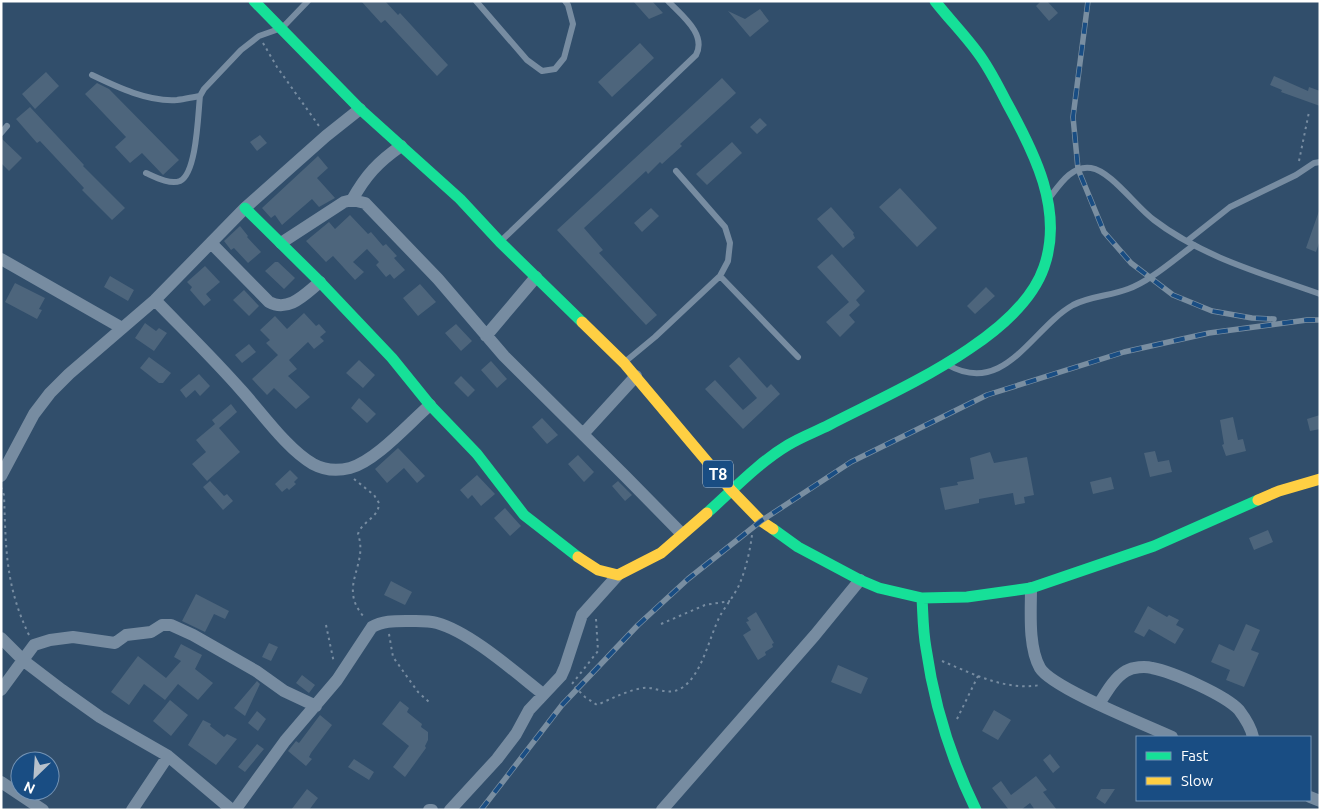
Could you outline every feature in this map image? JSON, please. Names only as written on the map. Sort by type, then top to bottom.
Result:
[{"type":"main road","name":"T8","points":[[254,1],[360,109],[460,199],[500,242],[624,363],[732,490],[761,521],[798,548],[860,580],[879,588],[922,598],[967,597],[1031,588],[1154,546],[1279,491],[1320,479]]},
{"type":"main road","points":[[245,208],[320,282],[392,358],[430,405],[477,454],[524,515],[559,544],[586,563],[598,570],[618,575],[660,553],[765,461],[788,445],[946,364],[991,332],[1015,311],[1032,291],[1046,262],[1050,247],[1051,220],[1048,200],[1038,164],[1013,112],[984,62],[935,1]]},
{"type":"main road","points":[[922,598],[926,654],[947,739],[958,774],[976,810]]},
{"type":"street","points":[[1,476],[34,414],[50,393],[69,374],[155,300],[245,208],[326,136],[360,109]]},
{"type":"street","points":[[352,200],[363,181],[376,165],[402,146]]},
{"type":"street","points":[[281,243],[344,202],[352,200],[365,204],[448,290],[504,356],[682,534]]},
{"type":"street","points":[[211,243],[269,302],[275,305],[289,304],[320,282]]},
{"type":"street","points":[[1,260],[122,328]]},
{"type":"street","points":[[486,336],[536,277]]},
{"type":"street","points":[[155,300],[240,389],[294,450],[314,464],[331,470],[339,470],[351,468],[366,461],[430,405]]},
{"type":"street","points":[[583,434],[636,376]]},
{"type":"street","points":[[450,810],[497,759],[516,734],[529,710],[561,676],[582,615],[618,575]]},
{"type":"street","points":[[662,810],[815,635],[860,580]]},
{"type":"street","points":[[1031,588],[1034,650],[1039,666],[1046,676],[1099,704],[1170,736]]},
{"type":"street","points":[[1,638],[24,661],[100,717],[168,756],[233,810],[285,741],[337,680],[376,625],[395,621],[436,622],[450,628],[482,648],[543,694]]},
{"type":"street","points":[[1,690],[34,645],[50,640],[73,637],[115,643],[126,635],[151,632],[162,625],[171,625],[193,635],[256,671],[284,691],[316,706]]},
{"type":"street","points":[[1099,704],[1116,680],[1127,670],[1140,667],[1152,668],[1183,678],[1222,698],[1238,709],[1249,725],[1253,736]]},
{"type":"street","points":[[132,810],[168,756]]},
{"type":"street","points":[[1,782],[43,810]]},
{"type":"lane","points":[[476,1],[527,60],[542,71],[555,69],[564,58],[573,24],[568,5],[565,1]]},
{"type":"lane","points":[[500,242],[696,55],[700,42],[696,33],[668,1]]},
{"type":"lane","points":[[146,173],[159,179],[175,182],[187,173],[194,151],[200,96],[213,78],[241,50],[259,36],[282,28],[304,2]]},
{"type":"lane","points":[[92,75],[116,87],[150,97],[176,100],[200,96]]},
{"type":"lane","points":[[1,133],[7,126]]},
{"type":"lane","points":[[1187,241],[1230,207],[1320,162]]},
{"type":"lane","points":[[1048,200],[1063,179],[1078,169],[1088,167],[1098,169],[1109,176],[1154,220],[1194,245],[1320,294]]},
{"type":"lane","points":[[624,363],[655,338],[720,276],[730,253],[729,234],[724,226],[676,171]]},
{"type":"lane","points":[[946,364],[957,371],[968,374],[987,372],[1002,367],[1024,350],[1061,312],[1089,299],[1130,289],[1149,278],[1194,245]]},
{"type":"lane","points":[[720,276],[798,357]]},
{"type":"path","points":[[259,36],[277,67],[326,136]]},
{"type":"path","points":[[1296,175],[1309,112]]},
{"type":"path","points":[[339,470],[364,486],[374,495],[379,503],[376,513],[359,530],[361,554],[354,574],[355,604],[376,625],[390,635],[393,657],[398,666],[418,692],[429,702]]},
{"type":"path","points":[[1,487],[4,495],[7,568],[11,588],[17,609],[34,645]]},
{"type":"path","points":[[592,602],[598,636],[598,651],[572,684],[585,697],[597,705],[630,690],[646,688],[668,692],[680,690],[698,670],[718,621],[740,584],[748,559],[752,536],[752,511]]},
{"type":"path","points":[[661,624],[705,605],[730,601]]},
{"type":"path","points":[[326,625],[337,680]]},
{"type":"path","points":[[926,654],[978,676],[1011,686],[1028,687],[1055,682]]},
{"type":"path","points":[[947,739],[978,676]]},
{"type":"building","points":[[361,1],[385,1],[398,15],[400,13],[448,65],[437,76],[385,20],[381,23]]},
{"type":"building","points":[[633,1],[652,1],[663,13],[649,19]]},
{"type":"building","points":[[1041,1],[1047,1],[1058,13],[1049,21],[1036,6]]},
{"type":"building","points":[[760,9],[769,21],[750,37],[728,11],[745,19]]},
{"type":"building","points":[[640,43],[654,58],[612,97],[598,82]]},
{"type":"building","points":[[46,72],[59,86],[35,109],[22,94]]},
{"type":"building","points":[[1274,76],[1308,91],[1309,87],[1320,91],[1320,106],[1281,92],[1282,90],[1270,85]]},
{"type":"building","points":[[722,78],[736,93],[680,144],[682,146],[662,164],[660,162],[648,174],[646,171],[584,228],[603,250],[599,253],[657,315],[646,325],[557,230]]},
{"type":"building","points":[[97,83],[109,89],[179,160],[163,175],[142,153],[130,163],[115,147],[126,137],[85,94]]},
{"type":"building","points":[[30,107],[83,166],[125,208],[112,220],[82,190],[84,188],[40,141],[37,143],[16,119]]},
{"type":"building","points":[[760,118],[767,125],[757,134],[750,127]]},
{"type":"building","points":[[260,135],[267,143],[257,151],[250,142]]},
{"type":"building","points":[[1,138],[22,158],[9,171],[1,163]]},
{"type":"building","points":[[732,142],[742,153],[707,185],[696,174]]},
{"type":"building","points":[[318,156],[328,168],[317,178],[335,198],[319,207],[312,199],[282,225],[275,215],[271,218],[262,208]]},
{"type":"building","points":[[900,188],[937,228],[917,247],[879,207]]},
{"type":"building","points":[[831,207],[854,233],[855,238],[843,248],[817,219]]},
{"type":"building","points":[[651,208],[659,216],[642,232],[634,223]]},
{"type":"building","points":[[1319,211],[1320,240],[1316,252],[1306,248]]},
{"type":"building","points":[[350,215],[368,234],[371,232],[383,246],[386,244],[397,256],[394,258],[405,270],[394,279],[390,274],[386,277],[376,265],[379,262],[367,249],[353,262],[364,272],[355,280],[333,256],[326,262],[306,241],[329,222],[335,229]]},
{"type":"building","points":[[240,226],[261,252],[248,263],[234,248],[231,250],[224,241]]},
{"type":"building","points":[[832,254],[865,291],[856,300],[860,305],[849,315],[855,322],[840,337],[826,322],[849,302],[817,267]]},
{"type":"building","points":[[275,262],[278,262],[295,278],[284,289],[265,271]]},
{"type":"building","points":[[205,266],[220,282],[206,294],[211,300],[204,306],[190,290],[192,287],[187,282]]},
{"type":"building","points":[[110,276],[134,290],[128,301],[104,287]]},
{"type":"building","points":[[15,283],[45,298],[39,309],[42,310],[37,319],[5,302]]},
{"type":"building","points":[[420,284],[436,302],[418,316],[403,298]]},
{"type":"building","points":[[986,287],[995,296],[975,314],[967,306]]},
{"type":"building","points":[[244,290],[259,306],[249,316],[233,300]]},
{"type":"building","points":[[304,313],[316,326],[319,324],[326,332],[320,337],[324,341],[314,349],[308,342],[289,360],[297,369],[288,376],[310,397],[296,409],[274,388],[267,395],[252,379],[278,355],[266,343],[270,340],[260,330],[275,316],[287,329]]},
{"type":"building","points":[[145,323],[156,331],[159,328],[167,333],[154,351],[135,338]]},
{"type":"building","points":[[456,324],[472,341],[461,351],[445,333]]},
{"type":"building","points":[[249,344],[256,352],[242,363],[235,355]]},
{"type":"building","points":[[149,357],[171,373],[163,383],[159,383],[140,368]]},
{"type":"building","points":[[739,357],[767,388],[771,384],[780,394],[743,429],[705,389],[715,380],[743,410],[757,398],[729,366]]},
{"type":"building","points":[[359,360],[375,375],[363,388],[346,373]]},
{"type":"building","points":[[491,361],[507,379],[497,388],[481,370]]},
{"type":"building","points":[[199,374],[210,386],[200,396],[195,390],[186,398],[180,390]]},
{"type":"building","points":[[461,376],[475,390],[468,397],[454,383]]},
{"type":"building","points":[[359,398],[376,414],[367,423],[351,408]]},
{"type":"building","points":[[231,404],[237,412],[219,428],[240,452],[207,481],[192,464],[206,452],[196,440],[215,424],[212,420]]},
{"type":"building","points":[[1320,415],[1320,429],[1310,431],[1307,419]]},
{"type":"building","points":[[1233,417],[1238,440],[1243,439],[1246,451],[1226,456],[1222,445],[1224,444],[1220,420]]},
{"type":"building","points":[[542,418],[558,435],[547,444],[532,427]]},
{"type":"building","points":[[398,448],[425,476],[417,483],[404,468],[387,483],[375,469]]},
{"type":"building","points":[[1155,451],[1158,462],[1169,460],[1172,472],[1150,477],[1144,453]]},
{"type":"building","points":[[990,452],[994,463],[1027,457],[1034,495],[1024,497],[1025,503],[1015,505],[1013,493],[979,499],[979,503],[945,510],[940,488],[958,485],[957,482],[974,479],[970,458]]},
{"type":"building","points":[[578,455],[594,472],[584,482],[568,464]]},
{"type":"building","points":[[290,470],[298,478],[294,482],[296,484],[289,490],[287,488],[282,492],[275,484]]},
{"type":"building","points":[[477,475],[495,494],[481,506],[472,495],[468,499],[460,490]]},
{"type":"building","points":[[1111,477],[1114,489],[1093,494],[1090,482]]},
{"type":"building","points":[[210,481],[224,496],[227,494],[233,501],[223,510],[203,487]]},
{"type":"building","points":[[618,481],[632,495],[625,501],[612,486]]},
{"type":"building","points":[[505,508],[521,526],[510,536],[494,518]]},
{"type":"building","points":[[1268,530],[1273,542],[1254,550],[1249,538]]},
{"type":"building","points":[[391,581],[412,592],[405,605],[384,595]]},
{"type":"building","points":[[196,594],[229,611],[225,619],[214,614],[205,632],[182,621]]},
{"type":"building","points":[[1148,606],[1167,617],[1169,615],[1179,620],[1176,625],[1184,629],[1175,644],[1149,629],[1144,637],[1134,632]]},
{"type":"building","points":[[756,612],[774,643],[772,644],[773,647],[765,652],[766,655],[758,660],[743,635],[751,630],[746,622],[749,621],[747,618]]},
{"type":"building","points":[[1246,624],[1260,630],[1251,650],[1259,653],[1244,687],[1226,680],[1230,670],[1211,662],[1219,644],[1234,651]]},
{"type":"building","points":[[269,643],[278,647],[271,661],[262,657]]},
{"type":"building","points":[[181,644],[202,655],[195,669],[213,683],[198,700],[178,684],[165,700],[144,684],[129,705],[111,692],[138,656],[166,678],[181,661],[174,657]]},
{"type":"building","points":[[838,665],[868,678],[861,694],[831,682]]},
{"type":"building","points":[[302,675],[315,685],[309,693],[296,683]]},
{"type":"building","points":[[257,681],[260,684],[245,716],[234,708]]},
{"type":"building","points":[[170,700],[188,715],[171,736],[153,721]]},
{"type":"building","points":[[400,701],[409,708],[407,712],[422,724],[421,727],[428,732],[426,748],[405,777],[393,767],[409,746],[382,724]]},
{"type":"building","points":[[994,710],[1011,720],[998,740],[982,731]]},
{"type":"building","points":[[257,711],[266,719],[258,731],[248,723]]},
{"type":"building","points":[[320,715],[332,725],[311,753],[309,757],[312,759],[306,766],[288,751],[296,741],[299,743]]},
{"type":"building","points":[[203,720],[211,724],[210,726],[224,737],[227,734],[237,739],[216,765],[188,745]]},
{"type":"building","points":[[257,744],[264,749],[245,772],[238,767]]},
{"type":"building","points":[[1050,754],[1060,767],[1053,773],[1043,760]]},
{"type":"building","points":[[354,759],[374,772],[369,780],[348,767]]},
{"type":"building","points":[[1036,776],[1047,790],[1043,792],[1057,810],[1035,810],[1030,803],[1021,810],[1009,810],[992,788],[1001,781],[1011,795]]},
{"type":"building","points":[[307,789],[318,798],[309,810],[291,810]]},
{"type":"building","points":[[1101,789],[1115,789],[1105,804],[1096,798]]},
{"type":"railway","points":[[1088,1],[1073,117],[1078,169],[1104,232],[1131,263],[1173,295],[1212,311],[1252,318],[1274,319]]},
{"type":"railway","points":[[481,810],[562,705],[638,625],[688,579],[761,521],[851,462],[987,395],[1124,352],[1209,333],[1307,320],[1320,320]]},
{"type":"traffic: fast","points":[[254,1],[360,109],[460,199],[500,242],[582,322]]},
{"type":"traffic: fast","points":[[707,513],[756,468],[788,445],[918,380],[980,341],[1013,314],[1039,280],[1049,246],[1050,224],[1048,203],[1036,161],[986,65],[973,46],[935,1]]},
{"type":"traffic: fast","points":[[245,208],[320,282],[392,358],[430,405],[477,454],[524,515],[578,557]]},
{"type":"traffic: fast","points":[[773,529],[798,547],[879,588],[922,598],[967,597],[1031,588],[1154,546],[1258,500]]},
{"type":"traffic: fast","points":[[922,598],[929,669],[939,710],[951,751],[976,810]]},
{"type":"traffic: slow","points":[[582,322],[624,363],[731,490],[761,521],[773,529]]},
{"type":"traffic: slow","points":[[1258,500],[1279,491],[1320,479]]},
{"type":"traffic: slow","points":[[578,557],[598,570],[618,575],[661,553],[707,513]]}]
